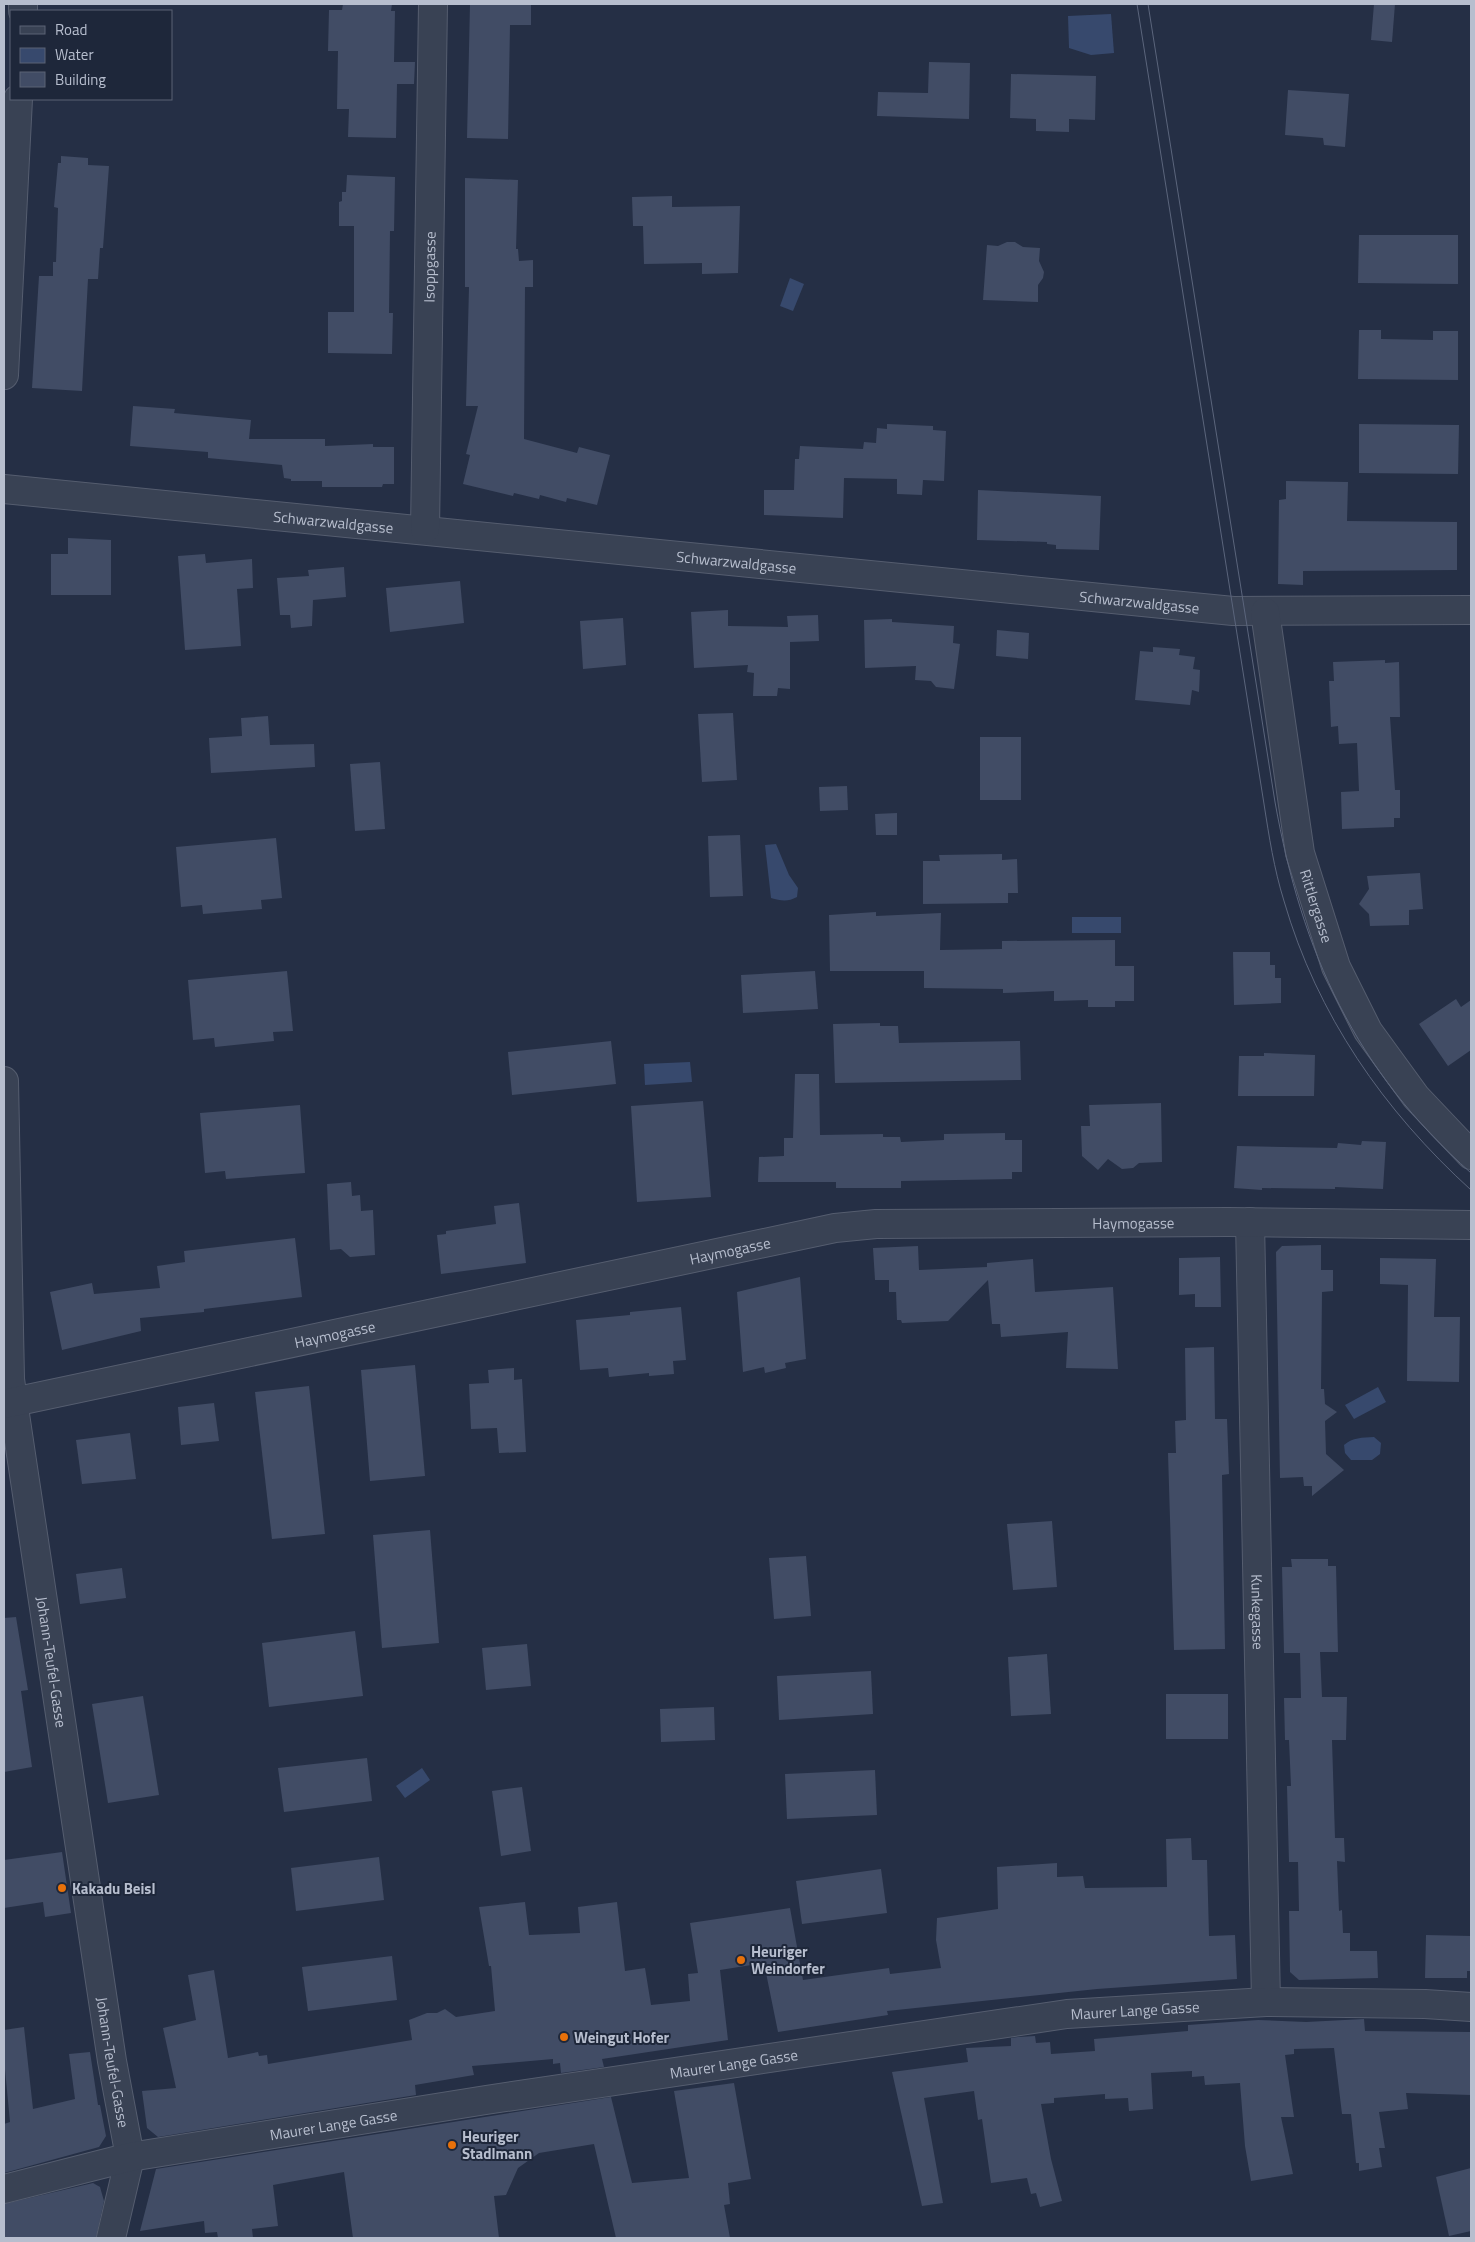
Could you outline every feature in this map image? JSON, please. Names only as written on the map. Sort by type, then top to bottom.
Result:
[{"type":"street","name":"Isoppgasse","points":[[425,529],[433,4]]},
{"type":"street","points":[[4,375],[18,100]]},
{"type":"street","name":"Schwarzwaldgasse","points":[[4,489],[425,529],[1209,608],[1265,612],[1471,610]]},
{"type":"street","name":"Rittlergasse","points":[[1265,612],[1300,854],[1336,967],[1368,1031],[1416,1097],[1471,1156]]},
{"type":"street","name":"Johann-Teufel-Gasse","points":[[4,1081],[10,1379],[8,1402],[112,2061],[130,2157],[111,2238]]},
{"type":"street","name":"Haymogasse","points":[[8,1402],[835,1228],[876,1224],[1250,1222],[1471,1224]]},
{"type":"street","name":"Kunkegasse","points":[[1250,1222],[1266,2002]]},
{"type":"street","name":"Maurer Lange Gasse","points":[[4,2189],[130,2157],[486,2100],[1067,2014],[1266,2002],[1425,2004],[1471,2007]]},
{"type":"water","points":[[1111,14],[1114,53],[1091,55],[1069,48],[1068,16]]},
{"type":"water","points":[[790,278],[804,284],[793,311],[780,306]]},
{"type":"water","points":[[776,844],[789,875],[798,888],[797,897],[791,900],[771,898],[765,845]]},
{"type":"water","points":[[1072,917],[1121,917],[1121,933],[1072,933]]},
{"type":"water","points":[[690,1062],[692,1082],[645,1085],[644,1064]]},
{"type":"water","points":[[1378,1387],[1386,1402],[1354,1419],[1345,1405]]},
{"type":"water","points":[[1374,1437],[1381,1443],[1380,1454],[1372,1460],[1351,1460],[1345,1453],[1344,1445],[1351,1441],[1358,1438]]},
{"type":"water","points":[[422,1768],[430,1780],[405,1798],[396,1786]]},
{"type":"building","points":[[343,4],[392,4],[391,11],[395,11],[394,62],[415,62],[414,84],[397,84],[396,138],[348,137],[349,109],[337,109],[338,51],[328,51],[329,10],[342,10]]},
{"type":"building","points":[[470,4],[531,4],[531,25],[510,25],[508,139],[467,138]]},
{"type":"building","points":[[1374,4],[1395,4],[1392,42],[1371,40]]},
{"type":"building","points":[[929,62],[970,63],[969,119],[877,116],[878,92],[928,93]]},
{"type":"building","points":[[1011,74],[1096,76],[1095,120],[1069,119],[1069,132],[1036,131],[1036,119],[1010,118]]},
{"type":"building","points":[[1288,90],[1349,94],[1345,147],[1324,145],[1323,138],[1285,135]]},
{"type":"building","points":[[61,156],[88,158],[88,165],[109,166],[103,248],[100,248],[98,279],[88,279],[82,391],[32,388],[39,276],[53,276],[53,262],[56,262],[58,208],[54,207],[58,163],[61,163]]},
{"type":"building","points":[[347,175],[395,177],[394,231],[390,231],[389,313],[393,313],[392,354],[328,353],[328,312],[354,312],[354,226],[339,226],[339,202],[342,201],[342,192],[346,192]]},
{"type":"building","points":[[465,178],[518,180],[516,249],[518,249],[519,261],[533,260],[533,287],[525,287],[524,439],[577,453],[579,447],[610,455],[597,505],[567,498],[566,502],[540,495],[539,499],[514,493],[513,496],[463,484],[470,455],[466,454],[478,406],[466,406],[469,287],[465,287]]},
{"type":"building","points":[[672,196],[672,207],[740,206],[738,273],[702,274],[702,263],[644,264],[643,226],[633,226],[632,197]]},
{"type":"building","points":[[1359,235],[1458,235],[1458,284],[1358,283]]},
{"type":"building","points":[[1007,242],[1015,242],[1023,247],[1040,248],[1039,261],[1044,272],[1043,278],[1038,285],[1038,302],[983,300],[987,245],[998,246]]},
{"type":"building","points":[[1359,330],[1381,330],[1381,339],[1433,340],[1433,331],[1458,331],[1458,380],[1358,379]]},
{"type":"building","points":[[133,406],[175,409],[174,413],[251,420],[249,439],[325,439],[325,446],[373,444],[373,447],[394,447],[394,484],[383,484],[382,487],[322,487],[322,481],[291,481],[291,479],[284,478],[282,465],[208,458],[208,452],[130,446]]},
{"type":"building","points":[[887,424],[933,426],[933,430],[946,431],[944,481],[923,480],[922,495],[897,494],[897,479],[844,478],[843,518],[764,515],[764,490],[794,490],[795,459],[799,459],[800,446],[863,449],[864,442],[876,443],[877,428],[887,429]]},
{"type":"building","points":[[1359,424],[1459,425],[1458,474],[1359,473]]},
{"type":"building","points":[[1286,481],[1348,482],[1347,521],[1457,522],[1457,570],[1303,571],[1303,585],[1278,584],[1279,500],[1286,499]]},
{"type":"building","points":[[978,490],[1101,496],[1099,550],[1056,549],[1056,545],[1047,544],[1047,542],[977,540]]},
{"type":"building","points":[[68,538],[111,540],[111,595],[51,595],[51,554],[68,554]]},
{"type":"building","points":[[205,554],[206,563],[252,559],[253,588],[237,589],[241,646],[185,650],[178,556]]},
{"type":"building","points":[[344,567],[346,597],[313,600],[312,626],[291,628],[290,615],[280,615],[277,578],[309,576],[308,570]]},
{"type":"building","points":[[460,581],[464,623],[390,632],[386,588]]},
{"type":"building","points":[[728,610],[728,626],[788,627],[787,616],[818,615],[819,641],[790,642],[790,689],[778,688],[777,696],[753,696],[754,673],[747,672],[748,665],[694,668],[691,612]]},
{"type":"building","points":[[623,618],[626,665],[583,669],[580,621]]},
{"type":"building","points":[[892,619],[892,622],[954,626],[953,643],[960,644],[954,689],[936,687],[931,681],[915,680],[916,666],[865,668],[864,620]]},
{"type":"building","points":[[997,630],[1029,633],[1028,659],[996,656]]},
{"type":"building","points":[[1153,647],[1180,649],[1179,655],[1195,657],[1193,669],[1200,670],[1199,692],[1192,690],[1190,705],[1135,700],[1140,651],[1153,652]]},
{"type":"building","points":[[1385,660],[1385,663],[1399,662],[1400,717],[1390,717],[1395,790],[1400,790],[1400,818],[1394,818],[1394,827],[1342,829],[1341,792],[1359,791],[1357,743],[1339,744],[1338,726],[1331,727],[1329,681],[1334,681],[1333,662]]},
{"type":"building","points":[[733,713],[737,780],[702,782],[698,714]]},
{"type":"building","points":[[268,716],[270,745],[314,744],[315,767],[211,773],[209,738],[242,736],[241,718]]},
{"type":"building","points":[[980,737],[1021,737],[1021,800],[980,800]]},
{"type":"building","points":[[380,762],[385,829],[355,831],[350,764]]},
{"type":"building","points":[[847,786],[848,810],[820,811],[819,787]]},
{"type":"building","points":[[897,813],[897,835],[876,835],[875,814]]},
{"type":"building","points":[[740,835],[743,896],[710,897],[708,836]]},
{"type":"building","points":[[276,838],[282,898],[261,900],[262,909],[203,914],[202,905],[181,907],[176,847]]},
{"type":"building","points":[[1002,854],[1002,860],[1017,859],[1018,893],[1008,893],[1008,903],[923,904],[923,861],[940,861],[939,855]]},
{"type":"building","points":[[1420,873],[1423,909],[1409,910],[1409,925],[1370,926],[1369,914],[1359,904],[1369,889],[1367,876]]},
{"type":"building","points":[[876,912],[876,916],[941,913],[940,950],[1002,949],[1002,941],[1115,940],[1115,966],[1134,966],[1134,1001],[1115,1001],[1115,1007],[1088,1007],[1088,1000],[1054,1001],[1054,991],[1003,993],[1003,989],[924,988],[924,971],[830,971],[829,915]]},
{"type":"building","points":[[1233,952],[1270,952],[1270,965],[1275,965],[1275,978],[1281,978],[1281,1003],[1234,1005]]},
{"type":"building","points":[[287,971],[293,1031],[273,1032],[274,1041],[215,1047],[214,1038],[193,1040],[188,980]]},
{"type":"building","points":[[815,971],[818,1009],[743,1013],[741,975]]},
{"type":"building","points":[[1456,999],[1461,1007],[1471,1000],[1471,1050],[1448,1066],[1419,1024]]},
{"type":"building","points":[[880,1023],[880,1026],[898,1026],[899,1043],[1020,1041],[1021,1080],[835,1083],[833,1024]]},
{"type":"building","points":[[611,1041],[616,1084],[512,1095],[508,1052]]},
{"type":"building","points":[[1264,1053],[1315,1055],[1314,1096],[1238,1096],[1239,1056],[1264,1056]]},
{"type":"building","points":[[795,1074],[819,1074],[820,1135],[883,1134],[883,1137],[900,1137],[901,1142],[944,1140],[944,1134],[1005,1133],[1005,1140],[1022,1140],[1022,1172],[1012,1172],[1012,1179],[901,1181],[901,1188],[836,1188],[836,1182],[758,1182],[759,1157],[784,1156],[784,1138],[793,1138]]},
{"type":"building","points":[[703,1101],[711,1197],[637,1202],[631,1106]]},
{"type":"building","points":[[1161,1103],[1162,1162],[1139,1163],[1133,1168],[1122,1169],[1108,1159],[1098,1170],[1082,1156],[1081,1126],[1090,1126],[1089,1105]]},
{"type":"building","points":[[300,1105],[305,1173],[226,1179],[225,1171],[205,1173],[200,1113]]},
{"type":"building","points":[[1362,1141],[1386,1142],[1383,1189],[1335,1187],[1335,1189],[1262,1188],[1262,1190],[1234,1188],[1237,1146],[1337,1148],[1338,1143],[1361,1145]]},
{"type":"building","points":[[351,1182],[352,1196],[360,1195],[361,1211],[373,1210],[375,1255],[350,1257],[341,1249],[330,1250],[327,1184]]},
{"type":"building","points":[[519,1203],[526,1263],[441,1274],[437,1235],[446,1234],[446,1231],[496,1224],[494,1206]]},
{"type":"building","points":[[295,1238],[302,1297],[204,1309],[204,1312],[140,1318],[141,1331],[62,1350],[50,1292],[92,1283],[94,1294],[160,1288],[157,1266],[185,1262],[184,1251]]},
{"type":"building","points":[[1321,1245],[1321,1270],[1333,1270],[1333,1291],[1322,1292],[1321,1389],[1324,1389],[1325,1404],[1337,1412],[1325,1421],[1326,1454],[1344,1470],[1312,1496],[1312,1486],[1304,1486],[1303,1477],[1280,1478],[1276,1252],[1282,1246]]},
{"type":"building","points":[[918,1246],[919,1270],[987,1267],[987,1263],[1033,1259],[1035,1292],[1113,1287],[1118,1369],[1066,1368],[1068,1332],[1001,1337],[1000,1324],[992,1324],[988,1280],[948,1321],[902,1323],[901,1320],[897,1320],[896,1292],[889,1292],[889,1280],[875,1280],[873,1248]]},
{"type":"building","points":[[1220,1257],[1221,1307],[1195,1307],[1195,1294],[1179,1295],[1179,1258]]},
{"type":"building","points":[[1380,1258],[1436,1259],[1434,1317],[1460,1317],[1459,1382],[1407,1381],[1408,1285],[1380,1284]]},
{"type":"building","points":[[800,1277],[806,1359],[785,1363],[786,1368],[765,1373],[764,1367],[743,1372],[737,1292]]},
{"type":"building","points":[[681,1307],[686,1360],[673,1361],[674,1374],[649,1376],[649,1373],[609,1377],[608,1368],[580,1370],[576,1320],[630,1315],[630,1312]]},
{"type":"building","points":[[1214,1347],[1215,1419],[1227,1419],[1229,1474],[1222,1475],[1225,1649],[1174,1650],[1168,1453],[1176,1453],[1175,1421],[1186,1420],[1185,1348]]},
{"type":"building","points":[[415,1365],[425,1476],[370,1481],[361,1370]]},
{"type":"building","points":[[514,1368],[514,1380],[522,1379],[526,1452],[499,1453],[497,1428],[471,1429],[469,1384],[489,1383],[488,1370]]},
{"type":"building","points":[[309,1386],[325,1534],[272,1539],[255,1392]]},
{"type":"building","points":[[214,1403],[219,1441],[181,1445],[178,1407]]},
{"type":"building","points":[[130,1433],[136,1479],[82,1484],[76,1440]]},
{"type":"building","points":[[1052,1521],[1057,1587],[1013,1590],[1007,1524]]},
{"type":"building","points":[[430,1530],[439,1643],[382,1648],[373,1535]]},
{"type":"building","points":[[806,1556],[811,1616],[774,1619],[769,1558]]},
{"type":"building","points":[[1291,1559],[1328,1559],[1328,1566],[1336,1566],[1338,1652],[1320,1652],[1322,1697],[1347,1697],[1346,1740],[1332,1740],[1335,1838],[1344,1838],[1345,1862],[1337,1861],[1339,1911],[1342,1910],[1343,1933],[1350,1933],[1350,1951],[1377,1951],[1378,1978],[1299,1980],[1290,1972],[1289,1911],[1299,1911],[1298,1862],[1289,1862],[1287,1786],[1291,1786],[1289,1740],[1285,1740],[1284,1698],[1301,1698],[1300,1653],[1284,1653],[1282,1567],[1292,1567]]},
{"type":"building","points":[[122,1568],[126,1598],[80,1604],[76,1574]]},
{"type":"building","points":[[16,1617],[28,1690],[21,1691],[32,1767],[4,1772],[4,1618]]},
{"type":"building","points":[[355,1631],[363,1696],[269,1707],[262,1643]]},
{"type":"building","points":[[527,1644],[531,1686],[486,1690],[482,1648]]},
{"type":"building","points":[[1047,1654],[1051,1714],[1011,1716],[1008,1657]]},
{"type":"building","points":[[871,1671],[873,1714],[779,1720],[777,1676]]},
{"type":"building","points":[[1166,1694],[1228,1694],[1228,1739],[1166,1739]]},
{"type":"building","points":[[143,1696],[159,1795],[108,1803],[92,1704]]},
{"type":"building","points":[[714,1707],[715,1740],[661,1742],[660,1709]]},
{"type":"building","points":[[367,1758],[372,1801],[284,1812],[278,1768]]},
{"type":"building","points":[[875,1770],[877,1815],[787,1819],[785,1774]]},
{"type":"building","points":[[522,1787],[531,1851],[501,1856],[492,1791]]},
{"type":"building","points":[[1191,1838],[1192,1860],[1207,1860],[1209,1936],[1235,1935],[1237,1979],[1097,1989],[887,2011],[888,2015],[778,2032],[764,1963],[720,1970],[728,2040],[602,2059],[604,2067],[561,2073],[560,2063],[553,2064],[553,2059],[472,2066],[474,2075],[415,2085],[416,2095],[158,2137],[147,2128],[142,2091],[176,2088],[163,2028],[196,2020],[188,1975],[214,1970],[228,2058],[258,2052],[259,2056],[267,2055],[268,2064],[412,2040],[409,2020],[427,2013],[437,2013],[445,2009],[456,2017],[495,2011],[491,1966],[489,1966],[479,1907],[525,1902],[529,1935],[580,1933],[578,1907],[617,1902],[625,1971],[645,1968],[651,2005],[690,2001],[688,1974],[698,1973],[690,1923],[790,1908],[803,1980],[889,1968],[890,1974],[941,1968],[936,1940],[937,1918],[998,1909],[997,1867],[1057,1863],[1057,1877],[1083,1876],[1085,1888],[1167,1887],[1166,1839]]},
{"type":"building","points":[[62,1852],[71,1913],[45,1917],[43,1902],[4,1908],[4,1860]]},
{"type":"building","points":[[379,1857],[384,1900],[296,1911],[291,1868]]},
{"type":"building","points":[[881,1869],[887,1913],[802,1924],[796,1881]]},
{"type":"building","points":[[1426,1935],[1471,1936],[1471,1971],[1467,1971],[1467,1978],[1425,1978]]},
{"type":"building","points":[[392,1956],[397,2000],[308,2011],[302,1967]]},
{"type":"building","points":[[1364,2019],[1365,2031],[1471,2032],[1471,2095],[1406,2093],[1408,2109],[1379,2112],[1385,2148],[1379,2148],[1382,2167],[1359,2171],[1359,2163],[1356,2163],[1351,2114],[1342,2114],[1334,2048],[1294,2049],[1294,2054],[1285,2055],[1294,2117],[1281,2117],[1293,2174],[1251,2181],[1245,2146],[1240,2083],[1205,2085],[1204,2076],[1192,2077],[1192,2071],[1151,2073],[1153,2109],[1129,2111],[1128,2098],[1105,2099],[1105,2094],[1054,2098],[1054,2103],[1041,2104],[1051,2159],[1062,2201],[1040,2207],[1036,2193],[1031,2194],[1027,2178],[991,2183],[982,2119],[978,2120],[974,2091],[924,2098],[943,2203],[922,2206],[892,2072],[968,2062],[966,2048],[1011,2046],[1011,2038],[1018,2037],[1035,2036],[1036,2043],[1050,2042],[1051,2054],[1095,2051],[1094,2039],[1188,2031],[1188,2025],[1258,2020],[1306,2022]]},
{"type":"building","points":[[24,2027],[33,2109],[75,2099],[69,2054],[90,2052],[98,2105],[100,2105],[106,2136],[99,2147],[4,2173],[4,2124],[10,2122],[4,2059],[4,2030]]},
{"type":"building","points":[[734,2083],[751,2179],[728,2183],[730,2204],[724,2205],[730,2238],[616,2238],[594,2144],[539,2153],[518,2168],[506,2195],[494,2196],[499,2238],[353,2238],[344,2172],[273,2185],[278,2226],[252,2229],[253,2238],[218,2238],[217,2232],[205,2233],[204,2221],[140,2231],[156,2169],[611,2097],[632,2183],[689,2178],[674,2091]]},
{"type":"building","points":[[1471,2168],[1471,2231],[1449,2236],[1436,2177]]},
{"type":"building","points":[[93,2183],[100,2187],[104,2201],[96,2238],[4,2238],[4,2204]]},
{"type":"tram line","points":[[1137,4],[1268,828],[1280,889],[1298,943],[1315,983],[1357,1059],[1410,1128],[1439,1160],[1471,1190]]},
{"type":"tram line","points":[[1148,4],[1275,802],[1286,857],[1318,959],[1340,1005],[1365,1050],[1395,1093],[1430,1134],[1471,1173]]},
{"type":"place","name":"Kakadu Beisl","points":[[62,1888]]},
{"type":"place","name":"Heuriger Weindorfer","points":[[741,1960]]},
{"type":"place","name":"Weingut Hofer","points":[[564,2037]]},
{"type":"place","name":"Heuriger Stadlmann","points":[[452,2145]]}]
